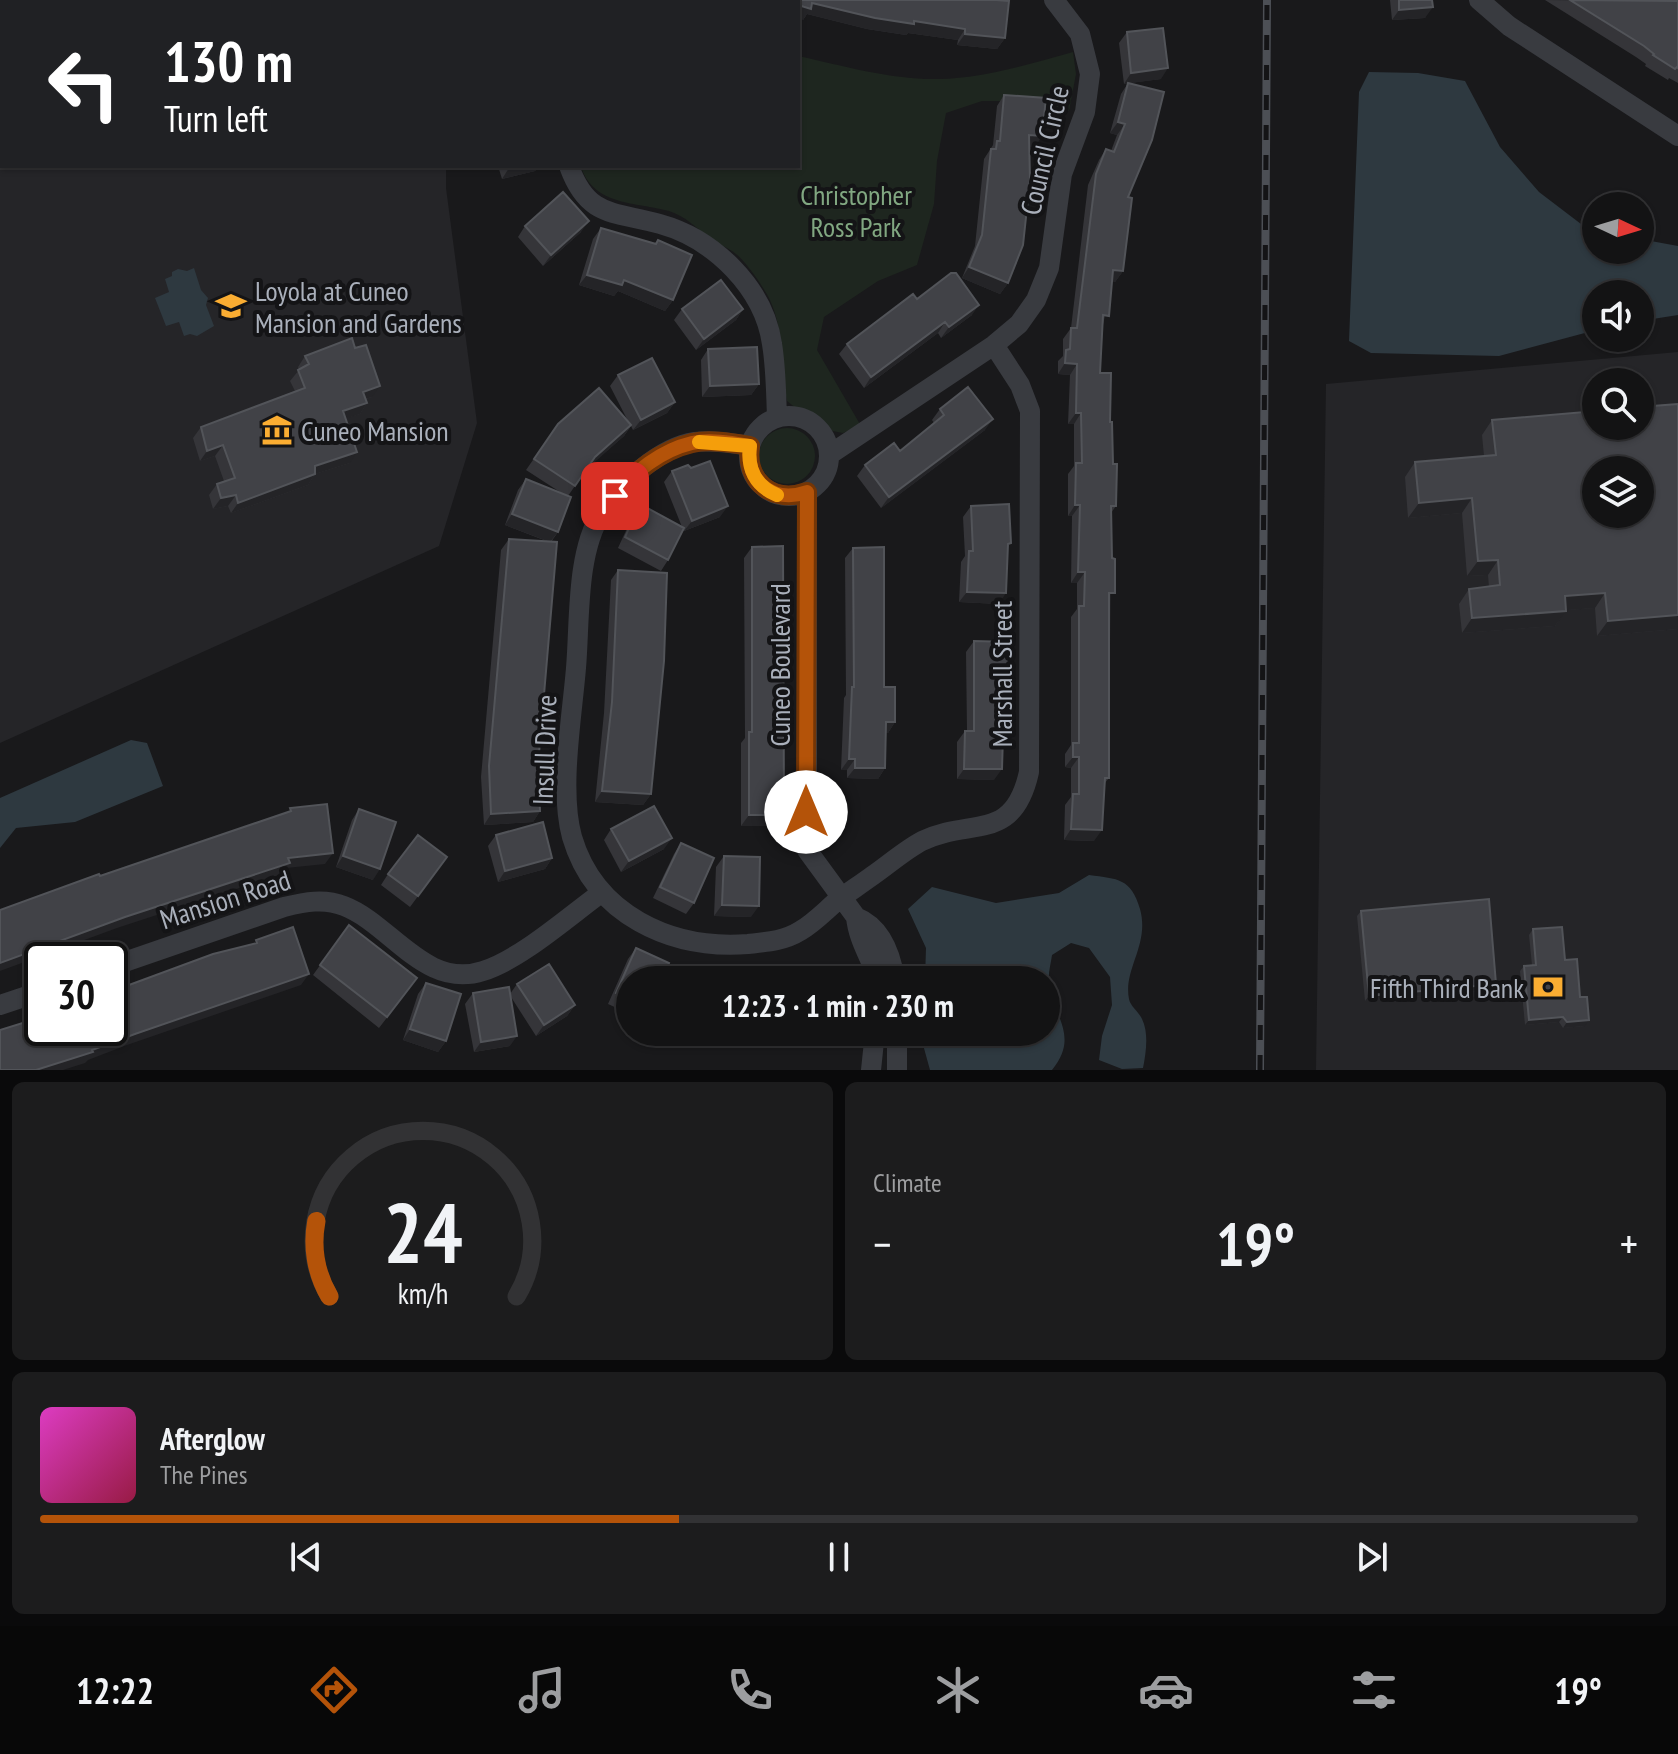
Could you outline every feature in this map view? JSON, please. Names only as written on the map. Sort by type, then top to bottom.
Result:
[{"type":"street","name":"Council Circle","points":[[829,455],[994,345],[1019,324],[1036,300],[1049,268],[1062,174],[1085,112],[1090,74],[1086,48],[1075,24],[1054,0]]},
{"type":"street","points":[[1479,0],[1509,26],[1678,136]]},
{"type":"street","points":[[570,168],[574,181],[594,207],[632,220],[659,223],[684,233],[727,261],[761,306],[772,341],[777,417]]},
{"type":"street","name":"Marshall Street","points":[[840,899],[922,841],[995,824],[1008,816],[1026,788],[1029,772],[1030,411],[1020,385],[994,345]]},
{"type":"street","points":[[789,415],[812,423],[821,432],[829,455],[823,477],[807,492],[784,496],[763,488],[750,469],[750,446],[759,428],[777,417],[789,415]]},
{"type":"street","name":"Insull Drive","points":[[750,446],[730,442],[693,442],[657,458],[629,477],[600,515],[584,559],[567,796],[572,835],[585,870],[601,893],[652,929],[684,941],[729,945],[774,942],[800,931],[840,899]]},
{"type":"street","name":"Cuneo Boulevard","points":[[807,492],[807,850],[840,899],[856,917],[871,923],[882,938],[891,966]]},
{"type":"street","name":"Mansion Road","points":[[128,961],[284,907],[313,900],[342,905],[359,913],[405,950],[451,975],[479,973],[501,965],[601,893]]},
{"type":"street","name":"Cuneo Boulevard","points":[[856,917],[857,935],[873,966]]},
{"type":"street","points":[[0,1005],[24,997]]},
{"type":"street","points":[[871,1070],[874,1046]]},
{"type":"street","points":[[897,1046],[897,1070]]},
{"type":"shaded area","points":[[1369,72],[1418,73],[1465,81],[1500,147],[1539,192],[1582,224],[1582,264],[1654,264],[1654,242],[1678,246],[1678,315],[1654,319],[1654,280],[1582,280],[1582,334],[1499,356],[1371,353],[1349,341],[1359,92]]},
{"type":"shaded area","name":"Loyola at Cuneo Mansion and Gardens","points":[[0,168],[446,168],[446,188],[477,423],[439,546],[0,743]]},
{"type":"shaded area","points":[[194,268],[201,290],[208,298],[206,305],[214,326],[197,336],[184,336],[179,322],[166,326],[155,298],[169,292],[165,279],[172,276],[172,272]]},
{"type":"shaded area","points":[[1678,352],[1678,1070],[1316,1070],[1326,384]]},
{"type":"shaded area","points":[[131,740],[147,743],[163,786],[75,822],[16,828],[0,848],[0,798]]},
{"type":"shaded area","points":[[1089,875],[1122,882],[1136,899],[1142,934],[1128,988],[1130,1002],[1141,1016],[1146,1030],[1143,1068],[1122,1069],[1099,1060],[1102,1036],[1112,1005],[1110,977],[1089,948],[1071,943],[1052,955],[1050,966],[925,966],[926,948],[908,909],[932,887],[996,903],[1059,893]]},
{"type":"shaded area","points":[[1060,1019],[1064,1046],[1052,1070],[930,1070],[923,1046],[1060,1046]]},
{"type":"green space","name":"Christopher Ross Park","points":[[1073,52],[1076,74],[1069,111],[1010,101],[982,101],[946,113],[937,161],[934,204],[917,265],[878,281],[824,317],[817,350],[861,426],[843,433],[822,429],[787,401],[774,310],[762,287],[740,258],[675,213],[606,196],[587,180],[581,168],[800,168],[800,56],[886,75],[921,79],[956,78],[1023,66]]},
{"type":"green space","points":[[787,428],[807,436],[815,456],[807,476],[787,484],[767,476],[759,456],[767,436]]},
{"type":"building","points":[[800,0],[1009,1],[1005,38],[965,34],[965,29],[914,21],[914,24],[875,18],[812,3],[811,9],[800,6]]},
{"type":"building","points":[[1399,0],[1432,0],[1433,7],[1399,10]]},
{"type":"building","points":[[1570,0],[1678,1],[1678,68],[1675,69]]},
{"type":"building","points":[[1163,28],[1168,68],[1131,73],[1127,32]]},
{"type":"building","points":[[1128,83],[1164,92],[1152,140],[1128,197],[1132,198],[1123,271],[1113,270],[1109,316],[1103,315],[1100,373],[1111,373],[1110,422],[1113,464],[1117,464],[1116,506],[1111,506],[1115,593],[1109,593],[1109,778],[1105,778],[1102,830],[1071,829],[1073,794],[1079,794],[1079,757],[1073,757],[1073,743],[1079,743],[1079,606],[1084,606],[1085,572],[1078,572],[1080,505],[1075,505],[1076,463],[1082,463],[1081,413],[1076,413],[1077,364],[1065,363],[1066,350],[1070,349],[1071,328],[1077,328],[1096,174],[1106,149],[1114,152],[1125,124],[1118,122]]},
{"type":"building","points":[[1004,95],[1046,98],[1042,136],[1029,135],[1030,180],[1023,245],[1008,283],[969,267],[982,235],[991,149],[996,149],[997,141],[1000,141]]},
{"type":"building","points":[[563,192],[589,221],[551,255],[525,226]]},
{"type":"building","points":[[601,228],[656,244],[658,240],[692,255],[673,300],[624,280],[622,285],[587,275]]},
{"type":"building","points":[[951,273],[956,273],[979,305],[949,327],[945,322],[871,377],[847,344],[913,294],[917,299]]},
{"type":"building","points":[[721,280],[743,309],[704,339],[682,309]]},
{"type":"building","name":"Cuneo Mansion","points":[[352,338],[355,348],[366,345],[380,386],[363,392],[367,403],[343,411],[357,452],[315,466],[315,474],[238,503],[236,495],[221,498],[217,484],[235,478],[223,445],[207,451],[201,427],[305,388],[298,370],[309,364],[305,356]]},
{"type":"building","points":[[757,347],[759,384],[710,386],[708,349]]},
{"type":"building","points":[[652,358],[675,402],[641,420],[618,375]]},
{"type":"building","points":[[968,387],[993,419],[889,497],[865,465],[894,443],[900,451],[944,415],[940,409]]},
{"type":"building","points":[[599,388],[631,425],[595,457],[575,486],[534,459],[558,424]]},
{"type":"building","points":[[1678,404],[1678,615],[1608,621],[1605,593],[1565,596],[1566,611],[1472,618],[1469,589],[1500,585],[1498,560],[1478,561],[1472,498],[1419,503],[1415,462],[1496,455],[1492,420],[1582,412],[1582,440],[1654,440],[1654,406]]},
{"type":"building","points":[[710,461],[728,506],[692,521],[672,471]]},
{"type":"building","points":[[526,479],[571,497],[558,532],[512,514]]},
{"type":"building","points":[[640,504],[684,528],[668,560],[625,537]]},
{"type":"building","points":[[1009,504],[1011,543],[1008,544],[1006,593],[967,592],[969,551],[973,551],[971,506]]},
{"type":"building","points":[[509,539],[557,542],[538,765],[540,811],[491,814],[489,766]]},
{"type":"building","points":[[783,546],[784,815],[749,815],[752,547]]},
{"type":"building","points":[[884,547],[884,687],[895,687],[895,722],[886,722],[885,768],[855,768],[855,759],[849,759],[854,687],[853,548]]},
{"type":"building","points":[[618,570],[667,573],[664,661],[651,794],[602,791],[612,702]]},
{"type":"building","points":[[974,641],[1010,642],[1010,669],[1005,669],[1002,769],[964,769],[965,731],[974,731]]},
{"type":"building","points":[[327,804],[333,853],[288,858],[290,863],[57,942],[24,942],[24,954],[0,963],[0,910],[291,811],[290,808]]},
{"type":"building","points":[[654,806],[672,838],[629,861],[611,829]]},
{"type":"building","points":[[359,809],[396,822],[380,869],[343,856]]},
{"type":"building","points":[[543,822],[552,858],[505,871],[496,835]]},
{"type":"building","points":[[418,835],[447,857],[418,896],[388,874]]},
{"type":"building","points":[[681,843],[714,858],[694,903],[660,887]]},
{"type":"building","points":[[724,856],[760,857],[759,906],[722,905]]},
{"type":"building","points":[[1489,899],[1496,984],[1369,996],[1361,911]]},
{"type":"building","points":[[349,925],[417,978],[387,1017],[320,965]]},
{"type":"building","points":[[293,927],[309,974],[128,1037],[128,985],[213,954],[257,943],[256,940]]},
{"type":"building","name":"Fifth Third Bank","points":[[1562,927],[1565,960],[1577,959],[1580,997],[1587,997],[1589,1020],[1567,1022],[1563,1017],[1529,1020],[1524,966],[1536,965],[1533,929]]},
{"type":"building","points":[[636,948],[669,963],[668,966],[628,966]]},
{"type":"building","points":[[549,964],[575,1005],[544,1025],[517,984]]},
{"type":"building","points":[[426,983],[461,994],[446,1041],[410,1029]]},
{"type":"building","points":[[509,987],[517,1036],[481,1042],[473,993]]},
{"type":"building","points":[[24,1023],[24,1046],[103,1046],[36,1070],[0,1070],[0,1030]]},
{"type":"railway","points":[[1260,1070],[1267,0]]},
{"type":"slow traffic","points":[[699,442],[730,442],[750,446],[748,457],[755,479],[763,488],[777,495]]},
{"type":"place","name":"Loyola at Cuneo Mansion and Gardens","points":[[231,306]]},
{"type":"place","name":"Cuneo Mansion","points":[[277,430]]},
{"type":"place","name":"Fifth Third Bank","points":[[1548,987]]},
{"type":"route","points":[[615,496],[629,477],[657,458],[693,442],[730,442],[750,446],[750,469],[763,488],[784,496],[807,492],[806,812]]}]
